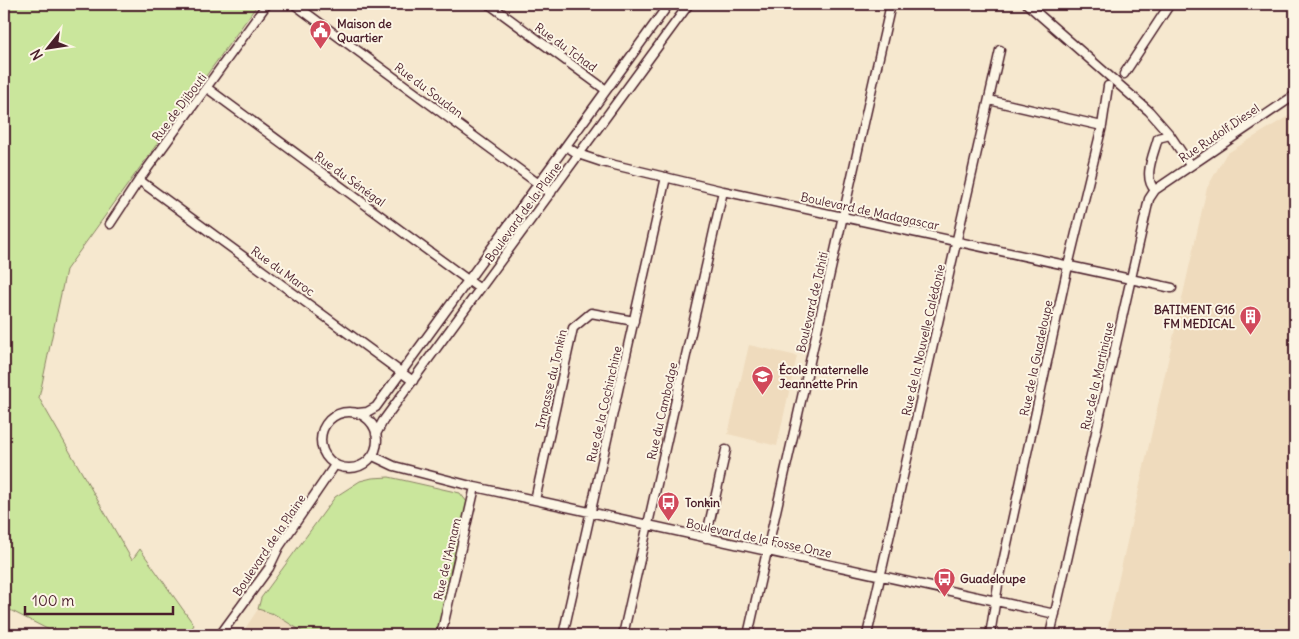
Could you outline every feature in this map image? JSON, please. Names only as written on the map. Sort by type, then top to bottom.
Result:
[{"type":"street","name":"Rue de Djibouti","points":[[110,224],[139,180],[267,4]]},
{"type":"street","name":"Rue du Soudan","points":[[294,4],[536,184],[551,193]]},
{"type":"street","name":"Rue du Tchad","points":[[489,4],[606,90]]},
{"type":"street","name":"Boulevard de la Plaine","points":[[358,413],[367,412],[376,407],[536,184],[566,146],[669,4]]},
{"type":"street","name":"Boulevard de la Plaine","points":[[376,434],[688,4]]},
{"type":"street","name":"Boulevard de Tahiti","points":[[748,635],[891,4]]},
{"type":"street","points":[[1027,4],[1120,84],[1170,134],[1190,165]]},
{"type":"street","points":[[1124,74],[1170,4]]},
{"type":"street","name":"Rue de la Nouvelle Calédonie","points":[[867,635],[1000,50]]},
{"type":"street","name":"Rue de la Guadeloupe","points":[[990,635],[1068,266],[1102,126],[1108,86]]},
{"type":"street","name":"Rue du Sénégal","points":[[207,88],[480,289]]},
{"type":"street","name":"Rue Rudolf Diesel","points":[[1155,190],[1295,95]]},
{"type":"street","points":[[989,100],[1102,126]]},
{"type":"street","points":[[1155,190],[1150,185],[1149,174],[1158,138],[1170,134]]},
{"type":"street","name":"Boulevard de Madagascar","points":[[566,146],[578,154],[724,191],[1172,288]]},
{"type":"street","name":"Rue de la Cochinchine","points":[[563,635],[666,177]]},
{"type":"street","name":"Rue du Maroc","points":[[139,180],[413,382]]},
{"type":"street","name":"Rue de la Martinique","points":[[1050,635],[1130,279],[1149,199],[1155,190]]},
{"type":"street","name":"Rue du Cambodge","points":[[623,635],[724,191]]},
{"type":"street","points":[[502,232],[517,241]]},
{"type":"street","name":"Impasse du Tonkin","points":[[534,500],[573,328],[591,313],[634,320]]},
{"type":"street","points":[[434,327],[446,336]]},
{"type":"street","points":[[347,412],[358,413],[366,418],[376,434],[376,449],[373,456],[360,466],[351,468],[335,465],[322,450],[320,441],[322,430],[328,421],[336,414],[347,412]]},
{"type":"street","points":[[706,538],[726,450]]},
{"type":"street","name":"Boulevard de la Fosse Onze","points":[[373,456],[394,466],[475,487],[1055,614]]},
{"type":"street","name":"Boulevard de la Plaine","points":[[220,635],[269,568],[279,547],[335,465]]},
{"type":"street","name":"Rue de l'Annam","points":[[441,635],[475,487]]},
{"type":"shaded area","points":[[1295,112],[1295,635],[1106,635],[1207,188],[1226,154]]},
{"type":"shaded area","name":"École maternelle Jeannette Prin","points":[[749,345],[797,356],[777,446],[728,434]]},
{"type":"shaded area","points":[[258,609],[274,614],[308,635],[241,635]]},
{"type":"green space","points":[[4,4],[258,4],[66,270],[39,398],[132,560],[140,549],[194,625],[187,635],[59,635],[4,607]]},
{"type":"green space","points":[[389,477],[460,493],[467,502],[437,635],[308,635],[274,614],[258,609],[261,598],[335,497],[360,481]]},
{"type":"place","name":"Maison de Quartier","points":[[321,49]]},
{"type":"place","name":"BATIMENT G16 FM MEDICAL","points":[[1251,335]]},
{"type":"place","name":"École maternelle Jeannette Prin","points":[[763,395]]},
{"type":"place","name":"Tonkin","points":[[669,521]]},
{"type":"place","name":"Guadeloupe","points":[[944,597]]}]
